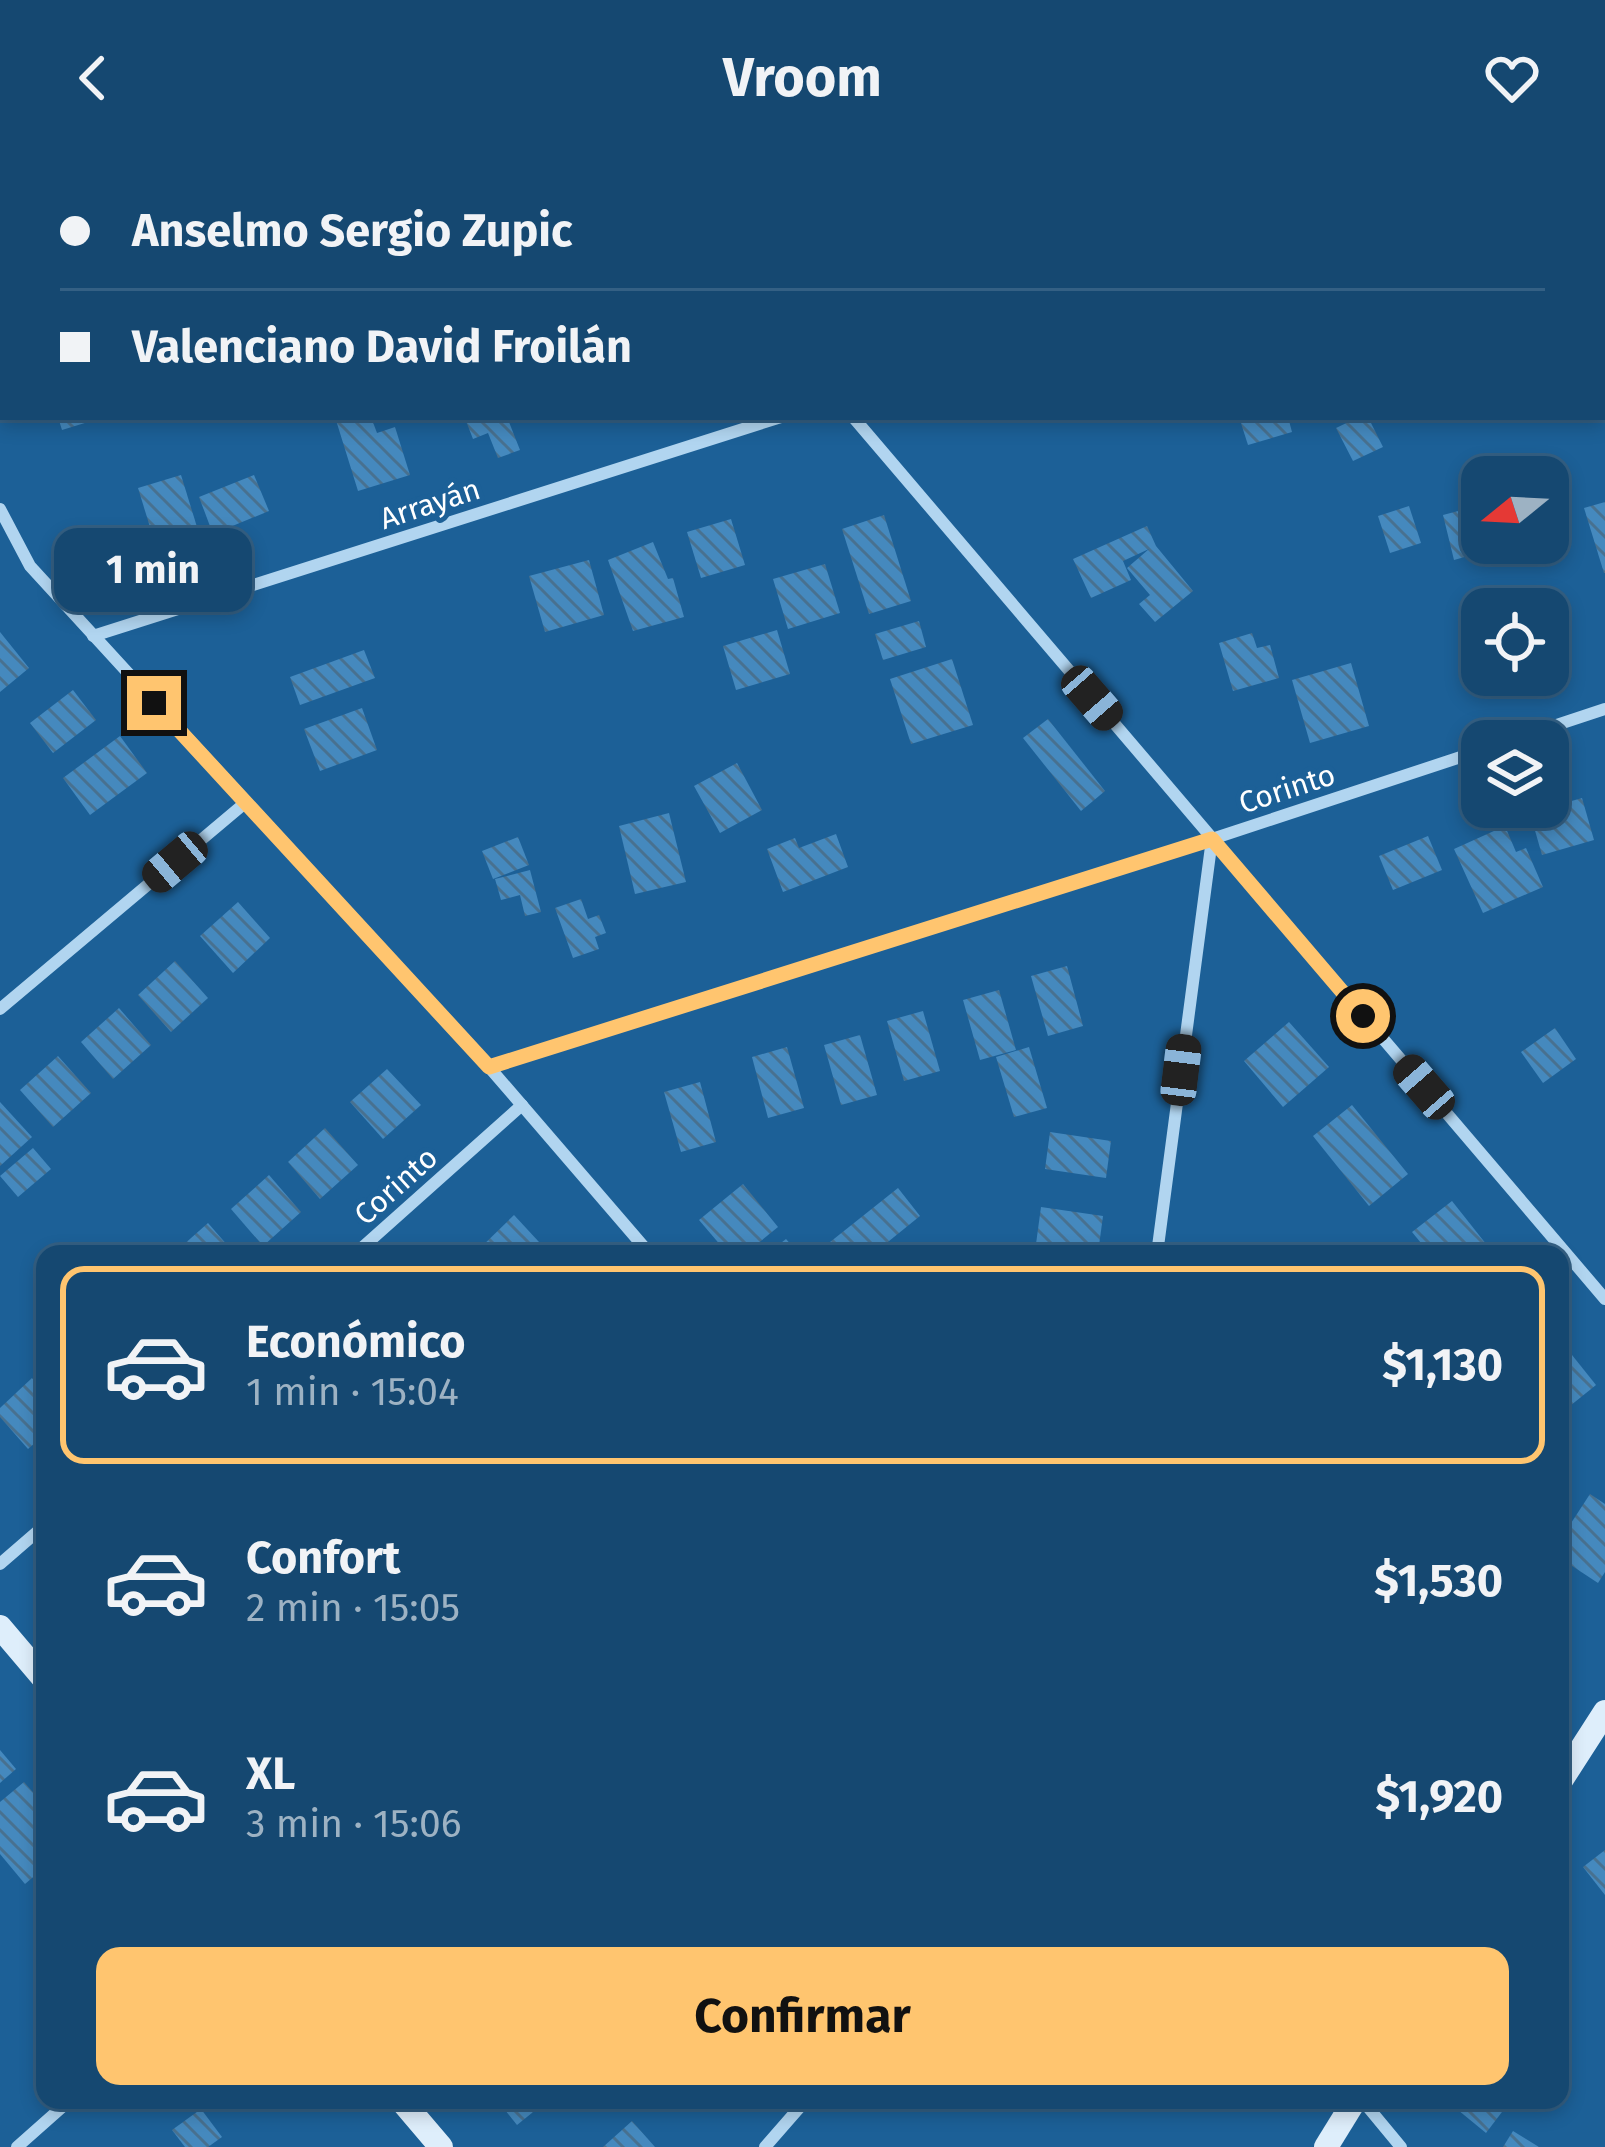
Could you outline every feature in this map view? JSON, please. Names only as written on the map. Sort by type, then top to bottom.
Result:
[{"type":"street","name":"Arrayán","points":[[93,636],[772,420]]},
{"type":"street","points":[[857,420],[1559,1245]]},
{"type":"street","points":[[0,508],[30,566],[489,1067],[642,1245]]},
{"type":"street","points":[[1569,721],[1605,709]]},
{"type":"street","name":"Corinto","points":[[489,1067],[1461,756]]},
{"type":"street","points":[[0,1009],[245,802]]},
{"type":"street","points":[[1158,1245],[1212,839]]},
{"type":"street","name":"Corinto","points":[[365,1245],[523,1105]]},
{"type":"street","points":[[1569,1257],[1605,1299]]},
{"type":"street","points":[[0,1564],[36,1533]]},
{"type":"street","points":[[0,1627],[36,1669]]},
{"type":"street","points":[[1569,1768],[1605,1712]]},
{"type":"street","points":[[16,2147],[60,2109]]},
{"type":"street","points":[[409,2109],[441,2147]]},
{"type":"street","points":[[765,2147],[798,2109]]},
{"type":"street","points":[[1326,2147],[1353,2109]]},
{"type":"street","points":[[1367,2109],[1401,2147]]},
{"type":"building","points":[[59,420],[94,420],[62,430]]},
{"type":"building","points":[[336,420],[372,420],[377,433],[395,427],[410,475],[358,491]]},
{"type":"building","points":[[508,420],[520,450],[498,458],[488,433],[473,439],[466,421]]},
{"type":"building","points":[[1240,420],[1289,420],[1292,432],[1248,445]]},
{"type":"building","points":[[1353,420],[1370,420],[1383,447],[1353,461],[1336,428]]},
{"type":"building","points":[[181,475],[205,553],[162,566],[138,488]]},
{"type":"building","points":[[254,475],[269,511],[213,534],[199,497]]},
{"type":"building","points":[[1605,502],[1605,573],[1604,573],[1584,508]]},
{"type":"building","points":[[1409,506],[1421,543],[1390,553],[1378,516]]},
{"type":"building","points":[[1461,510],[1461,558],[1454,560],[1443,515]]},
{"type":"building","points":[[884,515],[911,601],[869,614],[842,529]]},
{"type":"building","points":[[731,519],[745,565],[701,578],[687,532]]},
{"type":"building","points":[[1147,526],[1156,546],[1193,591],[1155,622],[1139,604],[1150,595],[1127,568],[1149,549],[1123,561],[1131,580],[1091,598],[1073,559]]},
{"type":"building","points":[[653,542],[668,579],[673,578],[684,617],[633,631],[608,560]]},
{"type":"building","points":[[589,560],[604,615],[545,632],[529,576]]},
{"type":"building","points":[[825,564],[840,613],[788,629],[773,579]]},
{"type":"building","points":[[919,621],[926,647],[883,660],[875,634]]},
{"type":"building","points":[[777,630],[790,674],[736,690],[723,646]]},
{"type":"building","points":[[0,632],[29,668],[0,692]]},
{"type":"building","points":[[1252,633],[1257,648],[1270,645],[1279,678],[1233,691],[1219,643]]},
{"type":"building","points":[[364,650],[375,678],[300,705],[290,677]]},
{"type":"building","points":[[952,659],[973,725],[911,744],[890,679]]},
{"type":"building","points":[[1351,663],[1369,726],[1310,743],[1292,680]]},
{"type":"building","points":[[73,690],[96,720],[53,753],[30,723]]},
{"type":"building","points":[[362,708],[377,750],[320,771],[304,729]]},
{"type":"building","points":[[1048,719],[1105,791],[1081,811],[1023,738]]},
{"type":"building","points":[[120,736],[147,773],[90,815],[63,778]]},
{"type":"building","points":[[737,763],[762,810],[720,833],[694,786]]},
{"type":"building","points":[[1582,798],[1594,840],[1542,855],[1534,828],[1569,828],[1569,802]]},
{"type":"building","points":[[669,813],[686,882],[635,894],[619,826]]},
{"type":"building","points":[[1506,828],[1516,852],[1526,848],[1543,887],[1483,913],[1454,849]]},
{"type":"building","points":[[836,834],[848,867],[783,892],[767,849],[795,838],[799,848]]},
{"type":"building","points":[[1428,836],[1442,870],[1393,890],[1379,856]]},
{"type":"building","points":[[518,837],[529,865],[493,879],[482,851]]},
{"type":"building","points":[[530,870],[541,912],[525,916],[520,895],[501,900],[495,879]]},
{"type":"building","points":[[581,899],[588,919],[599,915],[606,933],[595,937],[599,949],[573,958],[555,908]]},
{"type":"building","points":[[238,902],[270,938],[233,973],[200,936]]},
{"type":"building","points":[[175,961],[208,998],[171,1032],[138,995]]},
{"type":"building","points":[[1067,966],[1083,1026],[1048,1036],[1031,976]]},
{"type":"building","points":[[999,990],[1016,1050],[980,1060],[963,1000]]},
{"type":"building","points":[[119,1008],[151,1045],[113,1079],[81,1042]]},
{"type":"building","points":[[923,1011],[940,1071],[904,1081],[887,1021]]},
{"type":"building","points":[[1289,1022],[1329,1067],[1283,1107],[1244,1061]]},
{"type":"building","points":[[1555,1028],[1576,1059],[1543,1083],[1521,1052]]},
{"type":"building","points":[[860,1035],[877,1095],[841,1105],[824,1045]]},
{"type":"building","points":[[787,1047],[804,1108],[768,1118],[752,1057]]},
{"type":"building","points":[[1029,1047],[1047,1108],[1014,1117],[996,1057]]},
{"type":"building","points":[[58,1056],[91,1093],[53,1127],[20,1090]]},
{"type":"building","points":[[387,1069],[421,1105],[383,1139],[350,1102]]},
{"type":"building","points":[[700,1082],[716,1142],[681,1152],[664,1092]]},
{"type":"building","points":[[0,1102],[32,1137],[0,1166]]},
{"type":"building","points":[[1352,1105],[1408,1174],[1369,1206],[1313,1136]]},
{"type":"building","points":[[325,1128],[358,1165],[320,1199],[288,1162]]},
{"type":"building","points":[[1050,1132],[1111,1141],[1106,1178],[1045,1169]]},
{"type":"building","points":[[33,1148],[51,1169],[18,1197],[0,1176]]},
{"type":"building","points":[[269,1175],[301,1212],[262,1245],[231,1209]]},
{"type":"building","points":[[743,1184],[778,1227],[756,1245],[720,1245],[699,1220]]},
{"type":"building","points":[[898,1188],[920,1216],[884,1245],[826,1245]]},
{"type":"building","points":[[1452,1201],[1487,1245],[1423,1245],[1412,1232]]},
{"type":"building","points":[[1041,1207],[1103,1216],[1099,1245],[1036,1244]]},
{"type":"building","points":[[514,1215],[539,1242],[536,1245],[483,1245]]},
{"type":"building","points":[[208,1223],[227,1245],[183,1245]]},
{"type":"building","points":[[1569,1351],[1596,1385],[1569,1407]]},
{"type":"building","points":[[32,1378],[36,1382],[36,1442],[28,1449],[0,1417],[0,1408]]},
{"type":"building","points":[[1590,1494],[1605,1504],[1605,1572],[1598,1583],[1569,1564],[1569,1526]]},
{"type":"building","points":[[0,1750],[16,1769],[0,1783]]},
{"type":"building","points":[[24,1782],[36,1796],[36,1875],[25,1884],[0,1854],[0,1802]]},
{"type":"building","points":[[1605,1850],[1605,1895],[1583,1867]]},
{"type":"building","points":[[201,2109],[222,2137],[208,2147],[185,2147],[172,2130]]},
{"type":"building","points":[[504,2109],[537,2109],[517,2125]]},
{"type":"building","points":[[1459,2109],[1504,2109],[1486,2133]]},
{"type":"building","points":[[632,2121],[655,2147],[603,2147]]},
{"type":"building","points":[[1513,2131],[1539,2147],[1503,2147]]},
{"type":"route","points":[[154,703],[489,1067],[1212,839],[1363,1016]]}]
